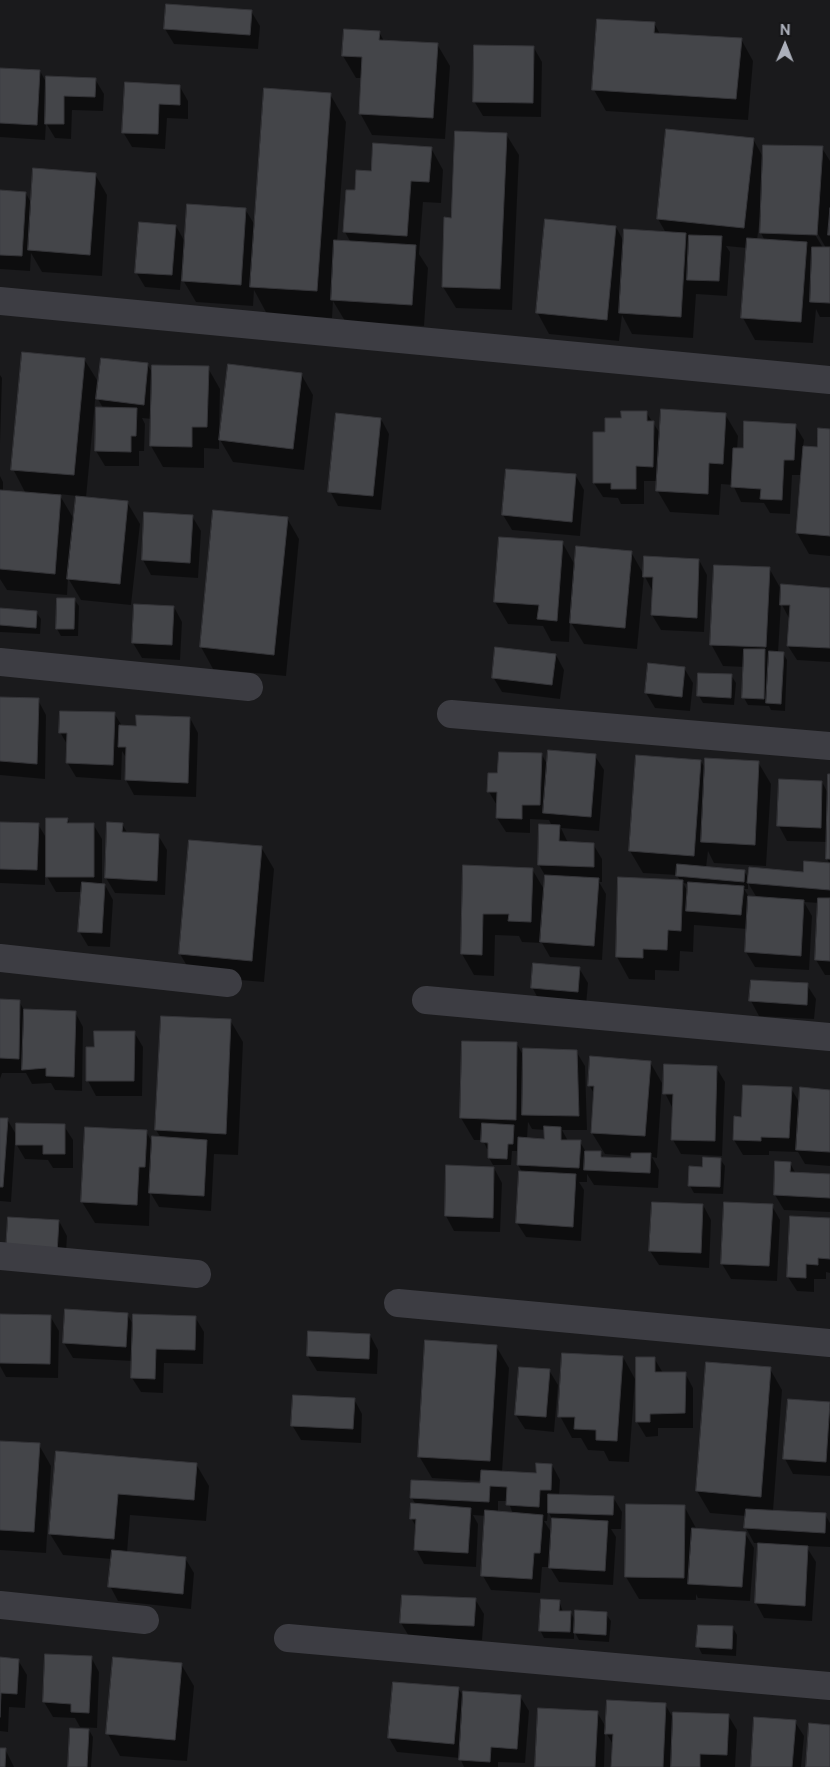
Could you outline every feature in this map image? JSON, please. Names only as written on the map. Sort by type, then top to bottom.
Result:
[{"type":"street","points":[[0,301],[830,380]]},
{"type":"street","points":[[0,662],[249,687]]},
{"type":"street","points":[[451,714],[830,746]]},
{"type":"street","points":[[0,958],[228,983]]},
{"type":"street","points":[[426,1000],[830,1037]]},
{"type":"street","points":[[0,1256],[197,1274]]},
{"type":"street","points":[[398,1303],[830,1343]]},
{"type":"street","points":[[0,1605],[145,1620]]},
{"type":"street","points":[[288,1638],[830,1686]]},
{"type":"building","points":[[166,4],[252,10],[250,35],[164,29]]},
{"type":"building","points":[[597,19],[655,22],[654,33],[742,38],[736,99],[592,90]]},
{"type":"building","points":[[344,29],[380,31],[379,40],[438,43],[433,118],[359,114],[362,57],[342,56]]},
{"type":"building","points":[[474,45],[534,46],[533,103],[473,102]]},
{"type":"building","points":[[0,68],[40,70],[37,125],[0,123]]},
{"type":"building","points":[[46,76],[96,78],[95,97],[64,96],[64,124],[45,124]]},
{"type":"building","points":[[125,82],[180,85],[180,105],[159,104],[158,134],[122,133]]},
{"type":"building","points":[[264,88],[331,93],[317,291],[250,287]]},
{"type":"building","points":[[666,129],[754,138],[744,228],[657,219]]},
{"type":"building","points":[[455,131],[507,133],[500,289],[442,287],[444,217],[451,218]]},
{"type":"building","points":[[373,143],[432,147],[429,182],[411,181],[407,236],[343,232],[346,190],[355,190],[356,170],[371,171]]},
{"type":"building","points":[[763,145],[823,146],[817,235],[760,233]]},
{"type":"building","points":[[33,168],[96,173],[90,255],[28,250]]},
{"type":"building","points":[[0,190],[26,192],[22,256],[0,255]]},
{"type":"building","points":[[187,204],[246,208],[241,285],[182,281]]},
{"type":"building","points":[[830,208],[830,235],[828,235]]},
{"type":"building","points":[[545,219],[616,226],[607,320],[536,313]]},
{"type":"building","points":[[139,222],[176,225],[172,275],[135,273]]},
{"type":"building","points":[[624,229],[686,233],[681,317],[619,313]]},
{"type":"building","points":[[689,235],[722,236],[719,281],[687,280]]},
{"type":"building","points":[[747,238],[807,242],[801,322],[741,318]]},
{"type":"building","points":[[334,240],[416,245],[412,305],[331,300]]},
{"type":"building","points":[[812,247],[830,247],[830,303],[810,302]]},
{"type":"building","points":[[22,352],[85,358],[74,475],[11,470]]},
{"type":"building","points":[[101,358],[148,363],[144,405],[96,399]]},
{"type":"building","points":[[228,364],[302,373],[293,449],[219,440]]},
{"type":"building","points":[[152,365],[209,366],[207,427],[192,427],[192,447],[150,446]]},
{"type":"building","points":[[96,407],[137,408],[136,436],[131,436],[131,452],[95,451]]},
{"type":"building","points":[[661,409],[726,413],[723,464],[709,463],[708,494],[656,491]]},
{"type":"building","points":[[621,411],[647,411],[647,421],[654,421],[653,467],[636,466],[636,489],[611,489],[611,483],[593,483],[593,432],[605,432],[605,418],[621,418]]},
{"type":"building","points":[[336,413],[381,418],[373,496],[328,492]]},
{"type":"building","points":[[744,421],[796,424],[794,460],[784,460],[782,500],[760,499],[761,489],[731,487],[733,448],[743,448]]},
{"type":"building","points":[[818,428],[830,429],[830,536],[796,533],[803,446],[817,447]]},
{"type":"building","points":[[506,469],[576,474],[572,522],[502,515]]},
{"type":"building","points":[[0,490],[61,495],[55,574],[0,569]]},
{"type":"building","points":[[76,496],[128,501],[120,584],[67,579]]},
{"type":"building","points":[[213,510],[288,517],[274,655],[200,647]]},
{"type":"building","points":[[144,512],[193,515],[190,563],[142,560]]},
{"type":"building","points":[[499,537],[563,541],[557,621],[537,619],[539,605],[494,602]]},
{"type":"building","points":[[576,546],[632,551],[625,628],[570,623]]},
{"type":"building","points":[[644,556],[699,559],[697,618],[651,615],[653,577],[643,577]]},
{"type":"building","points":[[714,565],[770,567],[766,647],[710,645]]},
{"type":"building","points":[[781,584],[830,588],[830,648],[787,646],[790,605],[780,605]]},
{"type":"building","points":[[57,598],[75,598],[74,629],[56,629]]},
{"type":"building","points":[[134,604],[174,606],[172,645],[132,643]]},
{"type":"building","points":[[0,608],[37,611],[36,628],[0,625]]},
{"type":"building","points":[[495,647],[556,654],[552,685],[492,678]]},
{"type":"building","points":[[744,649],[765,649],[764,699],[742,698]]},
{"type":"building","points":[[769,651],[784,652],[781,704],[766,703]]},
{"type":"building","points":[[648,663],[685,667],[682,697],[645,693]]},
{"type":"building","points":[[698,673],[732,674],[731,698],[697,696]]},
{"type":"building","points":[[0,697],[39,698],[37,764],[0,761]]},
{"type":"building","points":[[60,711],[115,712],[113,765],[66,763],[67,733],[59,733]]},
{"type":"building","points":[[136,715],[190,717],[188,783],[125,780],[126,747],[118,747],[119,725],[136,726]]},
{"type":"building","points":[[548,750],[596,754],[591,817],[543,813]]},
{"type":"building","points":[[499,752],[542,753],[540,805],[522,805],[522,819],[496,818],[497,792],[487,792],[488,773],[497,773]]},
{"type":"building","points":[[636,755],[701,760],[694,856],[629,851]]},
{"type":"building","points":[[705,758],[759,761],[755,845],[701,842]]},
{"type":"building","points":[[828,774],[830,774],[830,859],[826,859]]},
{"type":"building","points":[[779,779],[822,781],[821,828],[777,826]]},
{"type":"building","points":[[46,818],[68,818],[67,823],[94,823],[94,877],[46,877]]},
{"type":"building","points":[[0,822],[39,823],[37,870],[0,869]]},
{"type":"building","points":[[107,822],[123,823],[122,832],[159,834],[157,881],[105,878]]},
{"type":"building","points":[[539,824],[560,825],[559,841],[594,843],[594,867],[538,865]]},
{"type":"building","points":[[189,840],[262,846],[252,961],[179,954]]},
{"type":"building","points":[[804,861],[830,863],[830,890],[747,883],[749,867],[803,872]]},
{"type":"building","points":[[677,864],[745,870],[744,882],[676,876]]},
{"type":"building","points":[[463,865],[533,868],[531,922],[508,921],[509,914],[483,914],[482,955],[461,954]]},
{"type":"building","points":[[545,875],[599,878],[594,946],[540,942]]},
{"type":"building","points":[[618,877],[683,880],[681,931],[668,930],[667,950],[643,949],[643,958],[616,957]]},
{"type":"building","points":[[82,882],[105,884],[102,933],[78,932]]},
{"type":"building","points":[[688,882],[744,886],[741,915],[686,911]]},
{"type":"building","points":[[748,896],[804,900],[801,956],[745,952]]},
{"type":"building","points":[[818,898],[830,898],[830,961],[815,960]]},
{"type":"building","points":[[533,963],[580,967],[578,992],[531,988]]},
{"type":"building","points":[[751,980],[808,983],[807,1005],[749,1001]]},
{"type":"building","points":[[0,999],[20,1000],[19,1059],[0,1058]]},
{"type":"building","points":[[24,1009],[76,1011],[74,1077],[46,1076],[46,1068],[22,1070]]},
{"type":"building","points":[[161,1016],[231,1019],[226,1134],[155,1130]]},
{"type":"building","points":[[94,1031],[135,1031],[134,1081],[86,1081],[86,1047],[94,1047]]},
{"type":"building","points":[[462,1041],[517,1042],[516,1120],[460,1118]]},
{"type":"building","points":[[523,1048],[577,1050],[579,1116],[522,1115]]},
{"type":"building","points":[[590,1056],[651,1061],[645,1136],[591,1133],[594,1086],[588,1086]]},
{"type":"building","points":[[664,1064],[717,1066],[715,1141],[671,1140],[673,1094],[663,1094]]},
{"type":"building","points":[[743,1085],[792,1087],[789,1138],[761,1137],[761,1141],[733,1140],[734,1116],[741,1117]]},
{"type":"building","points":[[800,1087],[830,1090],[830,1152],[796,1150]]},
{"type":"building","points":[[0,1118],[8,1118],[3,1187],[0,1187]]},
{"type":"building","points":[[16,1123],[65,1124],[65,1154],[43,1154],[43,1145],[16,1145]]},
{"type":"building","points":[[482,1123],[514,1125],[513,1144],[508,1144],[507,1159],[488,1158],[488,1143],[481,1142]]},
{"type":"building","points":[[544,1126],[561,1127],[561,1140],[581,1140],[579,1168],[517,1165],[518,1137],[544,1139]]},
{"type":"building","points":[[85,1127],[147,1130],[145,1167],[139,1167],[137,1205],[81,1202]]},
{"type":"building","points":[[152,1136],[207,1140],[204,1196],[149,1193]]},
{"type":"building","points":[[585,1151],[601,1151],[601,1157],[631,1158],[631,1153],[651,1153],[650,1173],[584,1170]]},
{"type":"building","points":[[703,1157],[721,1158],[720,1187],[688,1186],[689,1166],[702,1167]]},
{"type":"building","points":[[775,1161],[791,1162],[790,1172],[830,1174],[830,1198],[774,1195]]},
{"type":"building","points":[[446,1165],[494,1167],[493,1218],[445,1216]]},
{"type":"building","points":[[519,1171],[576,1174],[573,1227],[516,1223]]},
{"type":"building","points":[[652,1202],[703,1204],[701,1253],[649,1251]]},
{"type":"building","points":[[724,1202],[773,1204],[769,1266],[721,1264]]},
{"type":"building","points":[[790,1216],[830,1218],[830,1259],[818,1258],[818,1265],[806,1264],[806,1278],[787,1277]]},
{"type":"building","points":[[8,1217],[59,1220],[57,1253],[6,1250]]},
{"type":"building","points":[[65,1309],[128,1313],[126,1347],[63,1343]]},
{"type":"building","points":[[0,1314],[51,1315],[50,1364],[0,1363]]},
{"type":"building","points":[[133,1314],[196,1316],[195,1350],[156,1349],[155,1379],[131,1378]]},
{"type":"building","points":[[308,1331],[370,1334],[369,1359],[307,1356]]},
{"type":"building","points":[[425,1340],[497,1345],[490,1461],[418,1457]]},
{"type":"building","points":[[562,1353],[623,1356],[617,1441],[596,1440],[596,1430],[574,1429],[575,1417],[558,1417]]},
{"type":"building","points":[[636,1357],[655,1357],[655,1372],[686,1372],[685,1413],[650,1414],[650,1422],[636,1422]]},
{"type":"building","points":[[706,1362],[771,1367],[761,1497],[696,1491]]},
{"type":"building","points":[[519,1367],[550,1369],[546,1417],[515,1415]]},
{"type":"building","points":[[293,1395],[355,1398],[353,1429],[291,1426]]},
{"type":"building","points":[[788,1399],[830,1402],[826,1462],[783,1459]]},
{"type":"building","points":[[0,1441],[40,1443],[34,1532],[0,1530]]},
{"type":"building","points":[[56,1451],[197,1463],[194,1500],[118,1494],[114,1539],[49,1534]]},
{"type":"building","points":[[536,1463],[552,1464],[551,1490],[540,1490],[539,1507],[506,1505],[507,1487],[490,1486],[489,1502],[410,1498],[411,1480],[480,1483],[481,1470],[536,1473]]},
{"type":"building","points":[[548,1494],[614,1496],[613,1515],[548,1513]]},
{"type":"building","points":[[411,1503],[471,1508],[468,1553],[414,1550],[416,1519],[410,1519]]},
{"type":"building","points":[[626,1504],[685,1505],[684,1578],[625,1577]]},
{"type":"building","points":[[746,1509],[826,1513],[825,1533],[744,1528]]},
{"type":"building","points":[[485,1510],[543,1515],[540,1553],[534,1553],[532,1579],[481,1576]]},
{"type":"building","points":[[552,1518],[608,1521],[605,1571],[549,1568]]},
{"type":"building","points":[[692,1528],[746,1532],[742,1587],[688,1584]]},
{"type":"building","points":[[758,1543],[808,1546],[805,1606],[755,1603]]},
{"type":"building","points":[[112,1550],[186,1557],[183,1594],[108,1587]]},
{"type":"building","points":[[402,1595],[476,1598],[474,1626],[400,1623]]},
{"type":"building","points":[[541,1599],[560,1600],[559,1611],[571,1611],[570,1632],[539,1631]]},
{"type":"building","points":[[575,1610],[607,1612],[606,1635],[574,1633]]},
{"type":"building","points":[[698,1625],[733,1626],[732,1649],[696,1647]]},
{"type":"building","points":[[45,1654],[92,1656],[89,1713],[71,1712],[71,1704],[43,1702]]},
{"type":"building","points":[[0,1657],[19,1659],[17,1694],[1,1693],[0,1717]]},
{"type":"building","points":[[113,1657],[182,1663],[175,1740],[106,1734]]},
{"type":"building","points":[[393,1682],[459,1687],[454,1744],[388,1738]]},
{"type":"building","points":[[463,1691],[521,1695],[517,1749],[491,1747],[490,1762],[459,1760]]},
{"type":"building","points":[[607,1700],[666,1703],[663,1767],[611,1767],[613,1734],[605,1734]]},
{"type":"building","points":[[538,1708],[598,1711],[595,1767],[535,1767]]},
{"type":"building","points":[[673,1712],[729,1714],[727,1755],[700,1754],[700,1767],[671,1767]]},
{"type":"building","points":[[754,1717],[796,1720],[792,1767],[751,1767]]},
{"type":"building","points":[[809,1723],[830,1725],[830,1767],[806,1767]]},
{"type":"building","points":[[70,1728],[89,1729],[87,1767],[68,1767]]},
{"type":"building","points":[[0,1748],[6,1748],[5,1767],[0,1767]]}]
